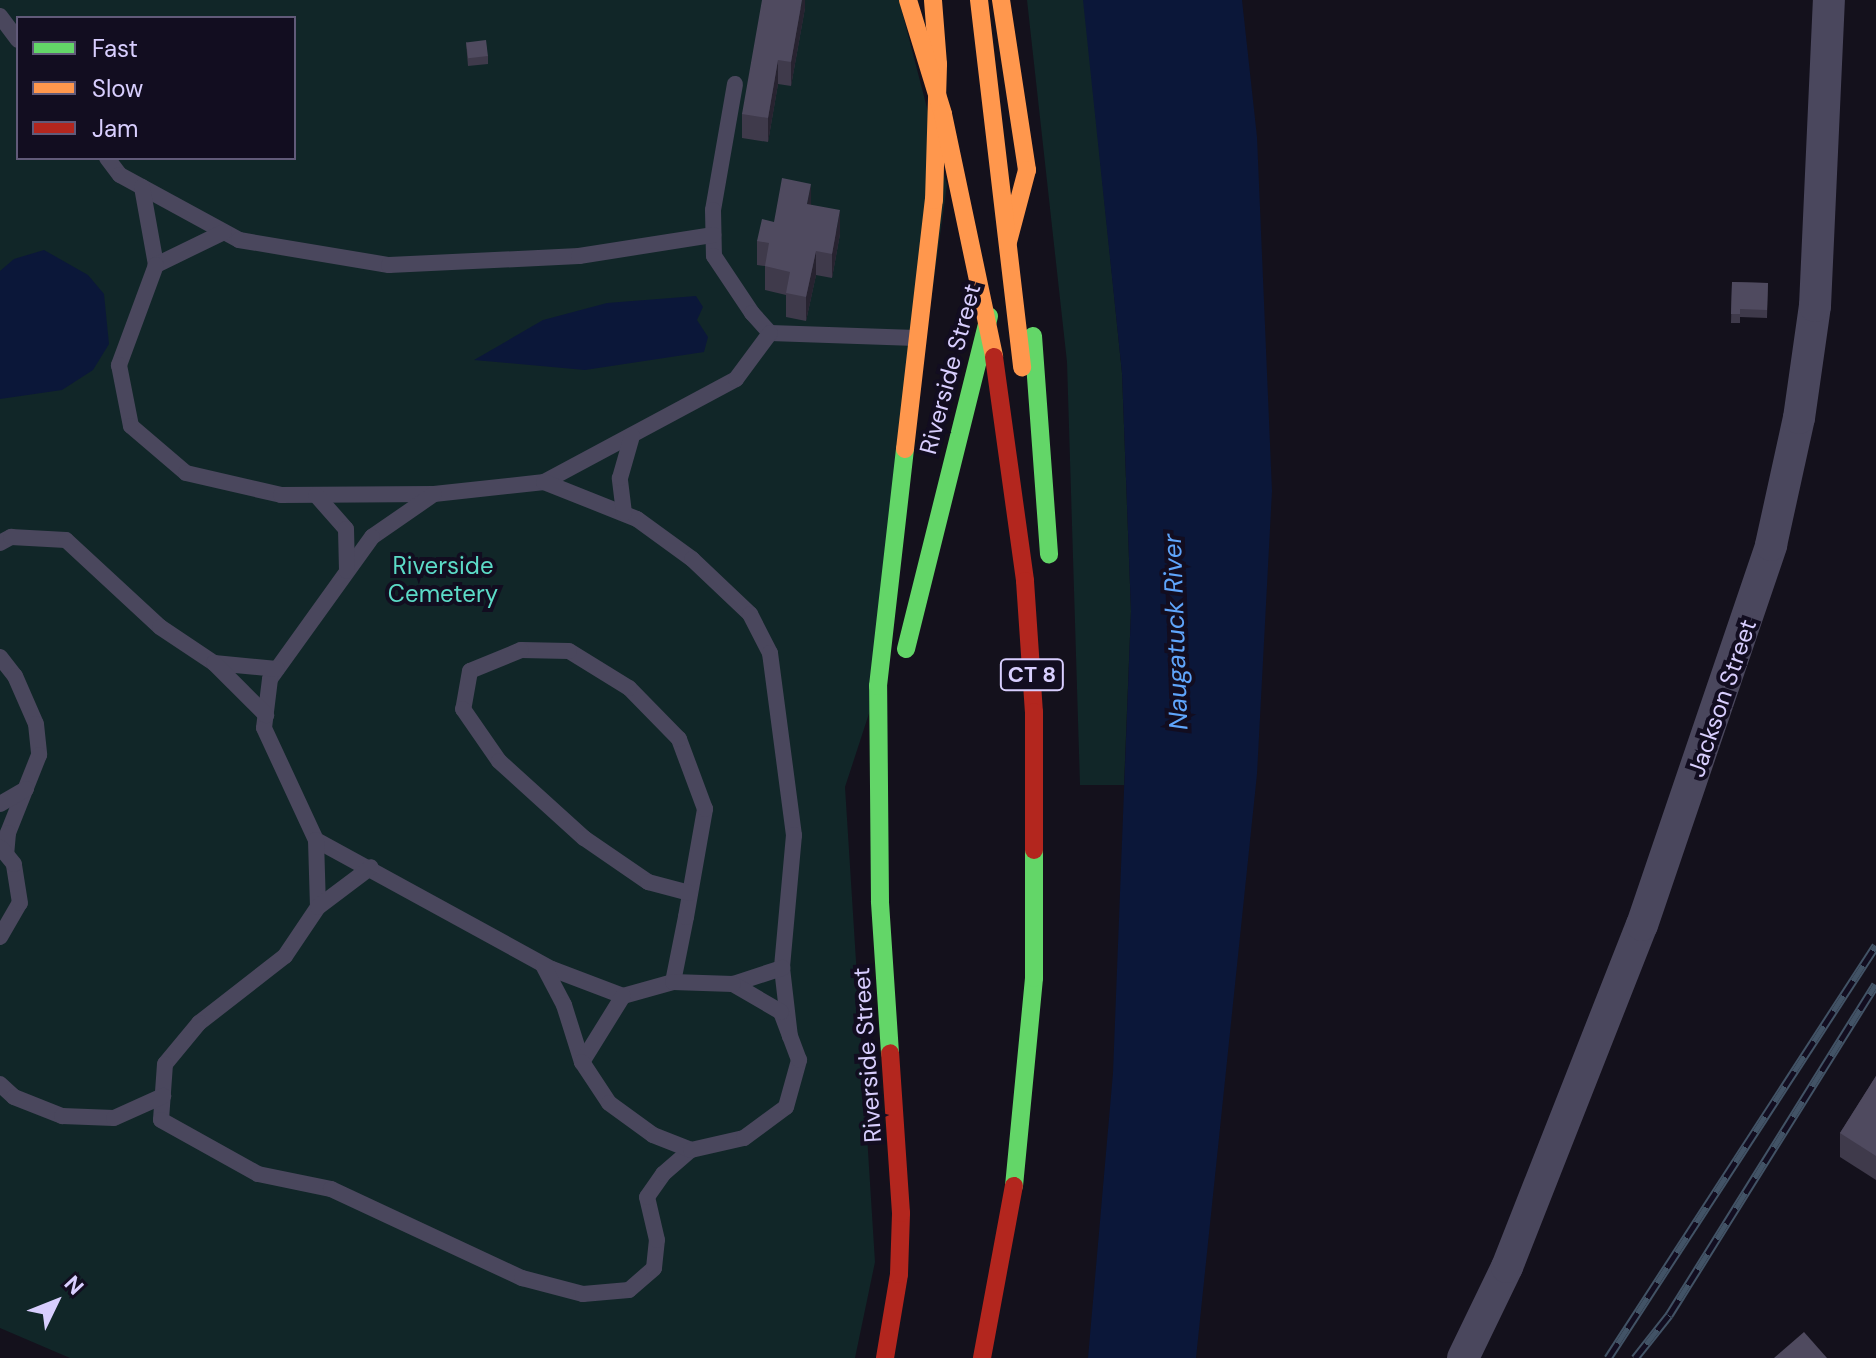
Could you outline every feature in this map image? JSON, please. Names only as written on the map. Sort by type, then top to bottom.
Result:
[{"type":"main road","name":"CT 8","points":[[908,0],[971,229],[992,342],[1025,581],[1035,727],[1034,978],[1009,1223],[982,1358]]},
{"type":"main road","points":[[930,0],[974,162]]},
{"type":"main road","name":"Riverside Street","points":[[885,1358],[899,1274],[901,1213],[880,901],[878,747],[881,635],[918,338],[938,129],[930,0]]},
{"type":"main road","points":[[979,0],[1020,338]]},
{"type":"main road","points":[[992,0],[1025,251],[1050,576]]},
{"type":"main road","name":"Riverside Street","points":[[878,747],[900,682],[937,510],[1027,170],[1001,0]]},
{"type":"main road","name":"CT 8","points":[[982,191],[1020,338],[1037,577],[1042,841],[1023,1201],[995,1358]]},
{"type":"main road","points":[[1034,978],[1047,850],[1051,667]]},
{"type":"street","name":"Jackson Street","points":[[1463,1358],[1507,1267],[1642,925],[1767,558],[1791,460],[1810,346],[1829,0]]},
{"type":"lane","points":[[0,16],[16,37]]},
{"type":"lane","points":[[735,84],[713,210],[714,256],[770,333]]},
{"type":"lane","points":[[109,160],[120,175],[239,240],[389,265],[579,256],[713,235]]},
{"type":"lane","points":[[142,187],[156,265],[119,365],[131,426],[186,473],[281,495],[434,494],[544,482],[736,379],[770,333]]},
{"type":"lane","points":[[156,265],[224,232]]},
{"type":"lane","points":[[770,333],[918,338]]},
{"type":"lane","points":[[624,513],[620,478],[632,436]]},
{"type":"lane","points":[[544,482],[624,513],[692,559],[750,614],[770,653],[794,835],[782,968],[790,1037]]},
{"type":"lane","points":[[318,907],[316,840],[264,728],[270,679],[372,537],[434,494]]},
{"type":"lane","points":[[316,495],[346,529],[347,571]]},
{"type":"lane","points":[[0,543],[11,537],[66,540],[160,627],[214,663],[266,715]]},
{"type":"lane","points":[[673,982],[690,893],[705,809],[679,739],[629,688],[569,651],[521,650],[470,671],[463,709],[499,761],[610,856],[648,882],[690,893]]},
{"type":"lane","points":[[0,657],[15,676],[36,724],[39,755],[3,850],[14,864],[20,903],[0,937]]},
{"type":"lane","points":[[214,663],[277,669]]},
{"type":"lane","points":[[0,804],[26,789]]},
{"type":"lane","points":[[316,840],[371,867],[543,965],[623,996],[673,982],[733,984],[782,968]]},
{"type":"lane","points":[[371,867],[318,907],[285,956],[199,1023],[165,1064],[161,1120],[258,1174],[331,1189],[522,1278],[583,1294],[629,1290],[654,1268],[657,1240],[647,1197],[663,1174],[691,1150],[744,1138],[786,1107],[799,1060],[781,1012],[733,984]]},
{"type":"lane","points":[[543,965],[564,1005],[582,1062],[609,1103],[653,1135],[691,1150]]},
{"type":"lane","points":[[582,1062],[623,996]]},
{"type":"lane","points":[[0,1084],[14,1097],[62,1116],[114,1118],[163,1096]]},
{"type":"green space","name":"Riverside Cemetery","points":[[0,0],[899,0],[947,185],[878,686],[845,787],[875,1262],[855,1358],[70,1358],[0,1328]]},
{"type":"green space","points":[[1027,0],[1084,0],[1122,373],[1131,611],[1124,785],[1080,785],[1067,362]]},
{"type":"water","name":"Naugatuck River","points":[[1083,0],[1242,0],[1257,137],[1272,491],[1257,774],[1196,1358],[1088,1358],[1113,1073],[1131,611],[1122,373]]},
{"type":"water","points":[[44,250],[88,275],[104,294],[109,344],[93,370],[62,390],[0,399],[0,271],[14,259]]},
{"type":"water","points":[[696,296],[703,307],[697,320],[708,337],[704,352],[585,370],[474,360],[543,320],[607,303]]},
{"type":"building","points":[[762,0],[802,0],[791,62],[778,60],[768,118],[742,114]]},
{"type":"building","points":[[486,40],[488,56],[468,58],[466,42]]},
{"type":"building","points":[[782,178],[811,184],[807,204],[840,210],[832,254],[816,251],[806,297],[786,293],[790,272],[765,266],[769,243],[757,241],[762,219],[774,222]]},
{"type":"building","points":[[1732,282],[1768,283],[1767,310],[1740,309],[1740,314],[1731,314]]},
{"type":"building","points":[[1876,1076],[1876,1156],[1840,1133]]},
{"type":"building","points":[[1804,1332],[1827,1358],[1774,1358]]},
{"type":"railway","points":[[1608,1358],[1876,945]]},
{"type":"railway","points":[[1635,1358],[1669,1315],[1876,984]]},
{"type":"traffic: fast","points":[[906,649],[989,316]]},
{"type":"traffic: fast","points":[[1033,336],[1049,554]]},
{"type":"traffic: fast","points":[[890,1053],[880,901],[878,686],[905,449]]},
{"type":"traffic: fast","points":[[1014,1186],[1034,978],[1034,850]]},
{"type":"traffic: slow","points":[[908,0],[943,114],[994,357]]},
{"type":"traffic: slow","points":[[905,449],[934,200],[938,64],[933,0]]},
{"type":"traffic: slow","points":[[979,0],[1022,367]]},
{"type":"traffic: slow","points":[[1001,0],[1027,170],[1008,242]]},
{"type":"traffic: jam","points":[[994,357],[1025,581],[1034,712],[1034,850]]},
{"type":"traffic: jam","points":[[885,1358],[899,1274],[901,1213],[890,1053]]},
{"type":"traffic: jam","points":[[982,1358],[1014,1186]]}]
